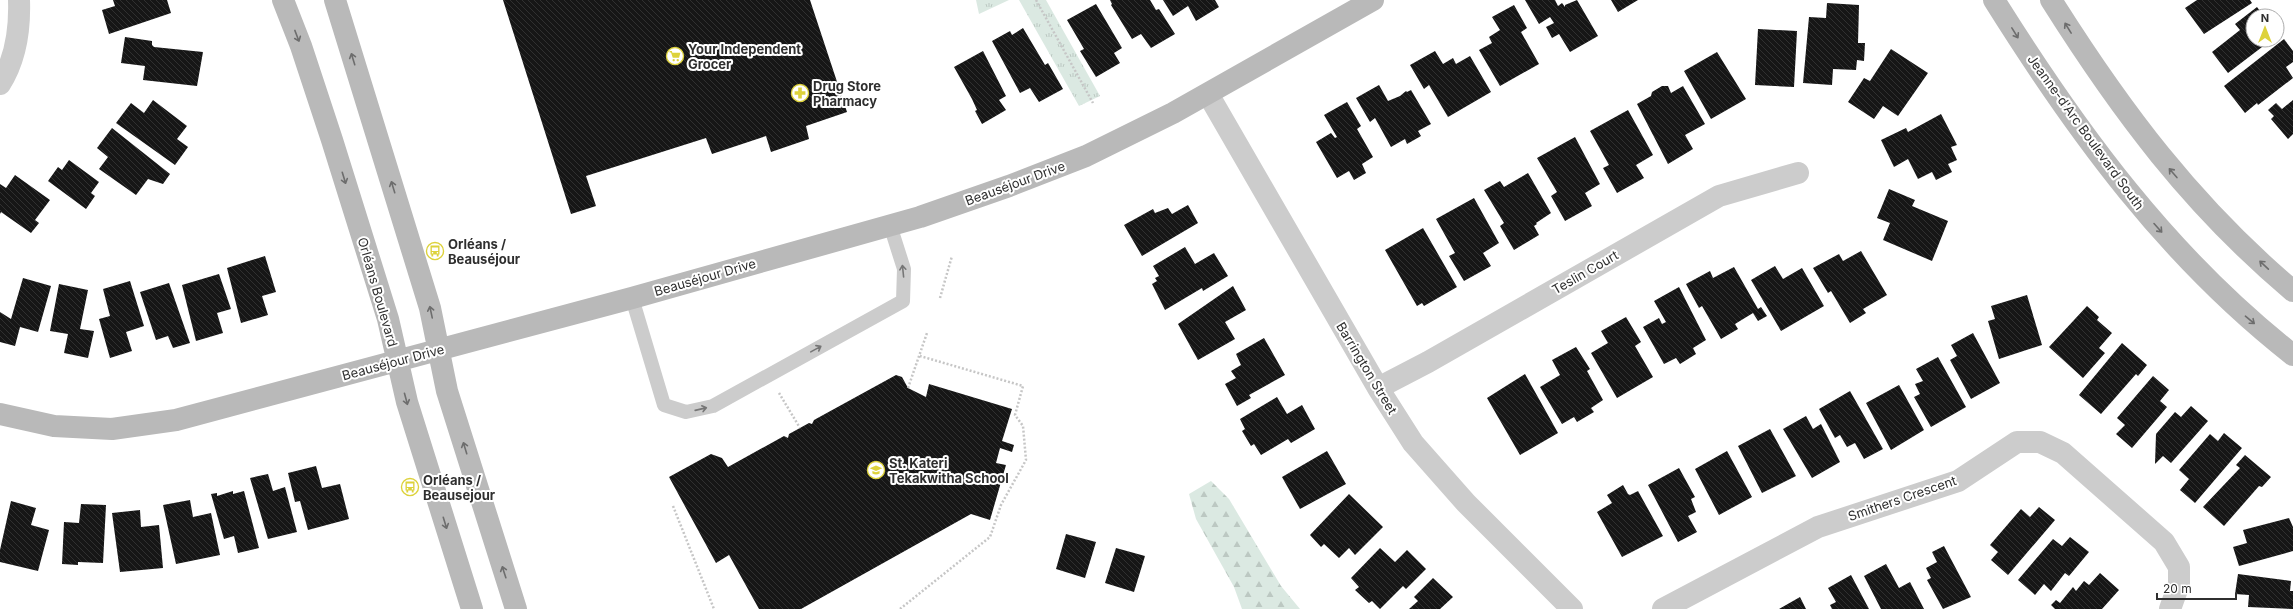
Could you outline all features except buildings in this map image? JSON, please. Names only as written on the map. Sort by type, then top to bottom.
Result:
[{"type":"main road","name":"Orléans Boulevard","points":[[283,0],[301,46],[332,140],[388,319],[407,402],[472,609]]},
{"type":"main road","points":[[335,0],[430,308],[449,399],[516,609]]},
{"type":"main road","name":"Beauséjour Drive","points":[[0,414],[54,426],[112,429],[144,426],[176,420],[632,298],[890,225],[1009,186],[1086,156],[1208,94],[1373,0]]},
{"type":"main road","name":"Jeanne-d'Arc Boulevard South","points":[[1994,0],[2079,127],[2136,203],[2179,252],[2227,300],[2293,355]]},
{"type":"main road","points":[[2051,0],[2085,55],[2137,128],[2173,173],[2231,235],[2293,291]]},
{"type":"street","points":[[0,84],[15,51],[20,22],[19,0]]},
{"type":"street","name":"Barrington Street","points":[[1208,94],[1378,388],[1413,442],[1466,503],[1572,609]]},
{"type":"street","name":"Teslin Court","points":[[1378,388],[1428,362],[1719,196],[1798,173]]},
{"type":"street","name":"Smithers Crescent","points":[[1663,609],[1818,527],[1958,480],[2017,442],[2040,442],[2063,453],[2164,542],[2179,566],[2179,584],[2170,609]]},
{"type":"lane","points":[[632,298],[664,405],[686,412],[713,406],[903,301],[904,269],[890,225]]},
{"type":"path","points":[[1036,0],[1093,103]]},
{"type":"path","points":[[940,298],[952,256]]},
{"type":"path","points":[[908,388],[927,333]]},
{"type":"path","points":[[900,609],[990,537],[1001,504],[1026,460],[1023,426],[1015,416],[1023,386],[920,356]]},
{"type":"path","points":[[769,375],[800,428]]},
{"type":"path","points":[[673,506],[714,609]]},
{"type":"green space","points":[[976,0],[1009,0],[979,14]]},
{"type":"green space","points":[[1019,0],[1046,0],[1100,96],[1079,106]]},
{"type":"green space","points":[[1211,481],[1229,499],[1281,586],[1300,609],[1242,609],[1234,587],[1196,519],[1189,494]]},
{"type":"place","name":"Your Independent Grocer","points":[[675,56]]},
{"type":"place","name":"Drug Store Pharmacy","points":[[800,93]]},
{"type":"place","name":"Orléans / Beauséjour","points":[[435,251]]},
{"type":"place","name":"St. Kateri Tekakwitha School","points":[[876,470]]},
{"type":"place","name":"Orléans / Beausejour","points":[[410,487]]}]
